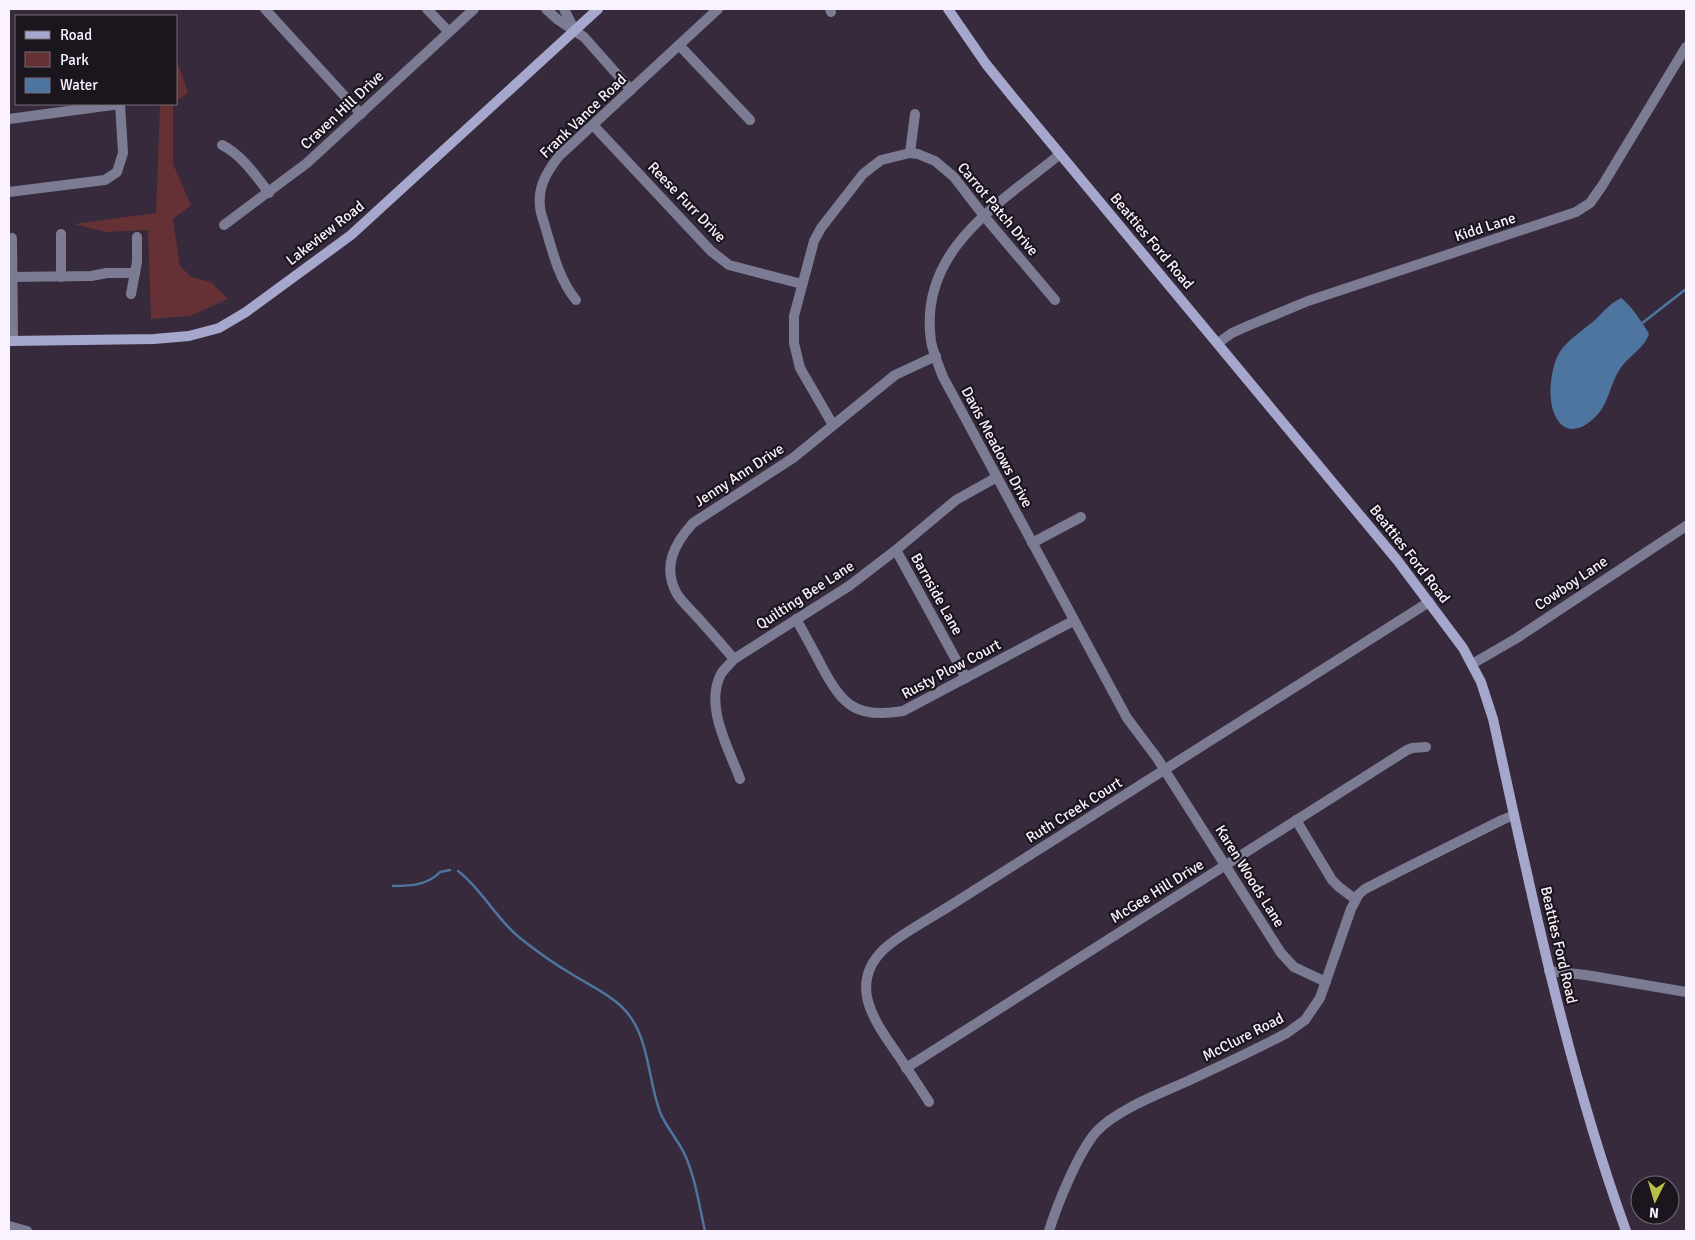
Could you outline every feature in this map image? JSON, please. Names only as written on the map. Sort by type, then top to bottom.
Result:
[{"type":"main road","name":"Lakeview Road","points":[[11,341],[154,339],[189,336],[219,328],[246,312],[351,235],[598,9]]},
{"type":"main road","name":"Beatties Ford Road","points":[[948,9],[986,64],[1059,155],[1363,517],[1429,602],[1472,664],[1486,697],[1549,971],[1593,1134],[1626,1231]]},
{"type":"street","points":[[265,9],[361,114]]},
{"type":"street","points":[[427,9],[448,31]]},
{"type":"street","name":"Craven Hill Drive","points":[[224,225],[307,163],[474,9]]},
{"type":"street","points":[[546,9],[556,19],[584,37],[631,90]]},
{"type":"street","points":[[564,9],[575,30]]},
{"type":"street","name":"Frank Vance Road","points":[[576,300],[561,274],[541,213],[540,189],[543,179],[559,156],[718,9]]},
{"type":"street","points":[[679,45],[750,120]]},
{"type":"street","name":"Kidd Lane","points":[[1218,343],[1241,329],[1308,301],[1542,224],[1584,208],[1602,186],[1686,47]]},
{"type":"street","points":[[9,119],[113,105]]},
{"type":"street","points":[[9,192],[105,180],[116,172],[123,153],[120,105]]},
{"type":"street","points":[[833,425],[800,368],[794,343],[794,316],[802,284],[814,241],[821,228],[863,174],[881,160],[910,153],[915,114]]},
{"type":"street","name":"Reese Furr Drive","points":[[593,125],[711,251],[729,265],[802,284]]},
{"type":"street","points":[[222,145],[229,148],[249,167],[269,193]]},
{"type":"street","name":"Carrot Patch Drive","points":[[910,153],[935,161],[954,177],[984,216],[1055,300]]},
{"type":"street","name":"Davis Meadows Drive","points":[[1059,155],[984,216],[955,246],[943,266],[936,286],[932,302],[931,340],[943,377],[1073,621],[1127,718],[1147,742],[1164,770]]},
{"type":"street","points":[[61,234],[61,277]]},
{"type":"street","points":[[11,341],[12,238]]},
{"type":"street","points":[[131,294],[137,255],[137,238]]},
{"type":"street","points":[[11,277],[61,277],[91,276],[107,273],[135,273]]},
{"type":"street","name":"Jenny Ann Drive","points":[[734,659],[678,595],[671,580],[671,561],[674,548],[684,532],[693,523],[793,458],[895,375],[936,356]]},
{"type":"street","name":"Quilting Bee Lane","points":[[740,779],[719,724],[715,707],[716,688],[721,674],[734,659],[849,586],[956,500],[996,478]]},
{"type":"street","points":[[1032,543],[1081,517]]},
{"type":"street","name":"Cowboy Lane","points":[[1472,664],[1517,638],[1686,526]]},
{"type":"street","name":"Barnside Lane","points":[[896,550],[966,678]]},
{"type":"street","name":"Ruth Creek Court","points":[[929,1102],[877,1024],[868,1005],[866,990],[868,976],[872,965],[882,951],[1429,602]]},
{"type":"street","name":"Rusty Plow Court","points":[[796,619],[833,687],[844,702],[862,711],[884,715],[903,712],[1073,621]]},
{"type":"street","name":"McGee Hill Drive","points":[[906,1068],[1407,750],[1426,747]]},
{"type":"street","name":"Karen Woods Lane","points":[[1164,770],[1288,961],[1305,974],[1326,982]]},
{"type":"street","points":[[1296,820],[1332,880],[1355,899],[1365,890],[1400,871],[1499,821],[1514,816]]},
{"type":"street","name":"McClure Road","points":[[1049,1231],[1064,1191],[1090,1140],[1097,1131],[1115,1117],[1133,1107],[1287,1033],[1299,1025],[1312,1012],[1320,998],[1355,899]]},
{"type":"street","points":[[1549,971],[1586,975],[1686,992]]},
{"type":"street","points":[[9,1226],[27,1231]]},
{"type":"green space","points":[[178,66],[179,66],[188,93],[178,100]]},
{"type":"green space","points":[[160,105],[173,105],[173,164],[191,205],[173,219],[180,266],[191,277],[211,282],[228,299],[190,316],[151,319],[148,230],[106,232],[74,224],[156,213]]},
{"type":"water","points":[[1621,298],[1640,319],[1649,334],[1647,339],[1616,375],[1606,402],[1598,414],[1581,427],[1570,429],[1565,427],[1556,418],[1551,404],[1550,390],[1557,357],[1570,340],[1593,322],[1611,304]]},
{"type":"waterway","points":[[1641,324],[1686,289]]},
{"type":"waterway","points":[[393,886],[419,884],[430,880],[440,872],[450,870]]},
{"type":"waterway","points":[[458,871],[467,878],[520,938],[557,965],[609,996],[630,1017],[638,1029],[643,1042],[660,1112],[689,1164],[705,1231]]}]
